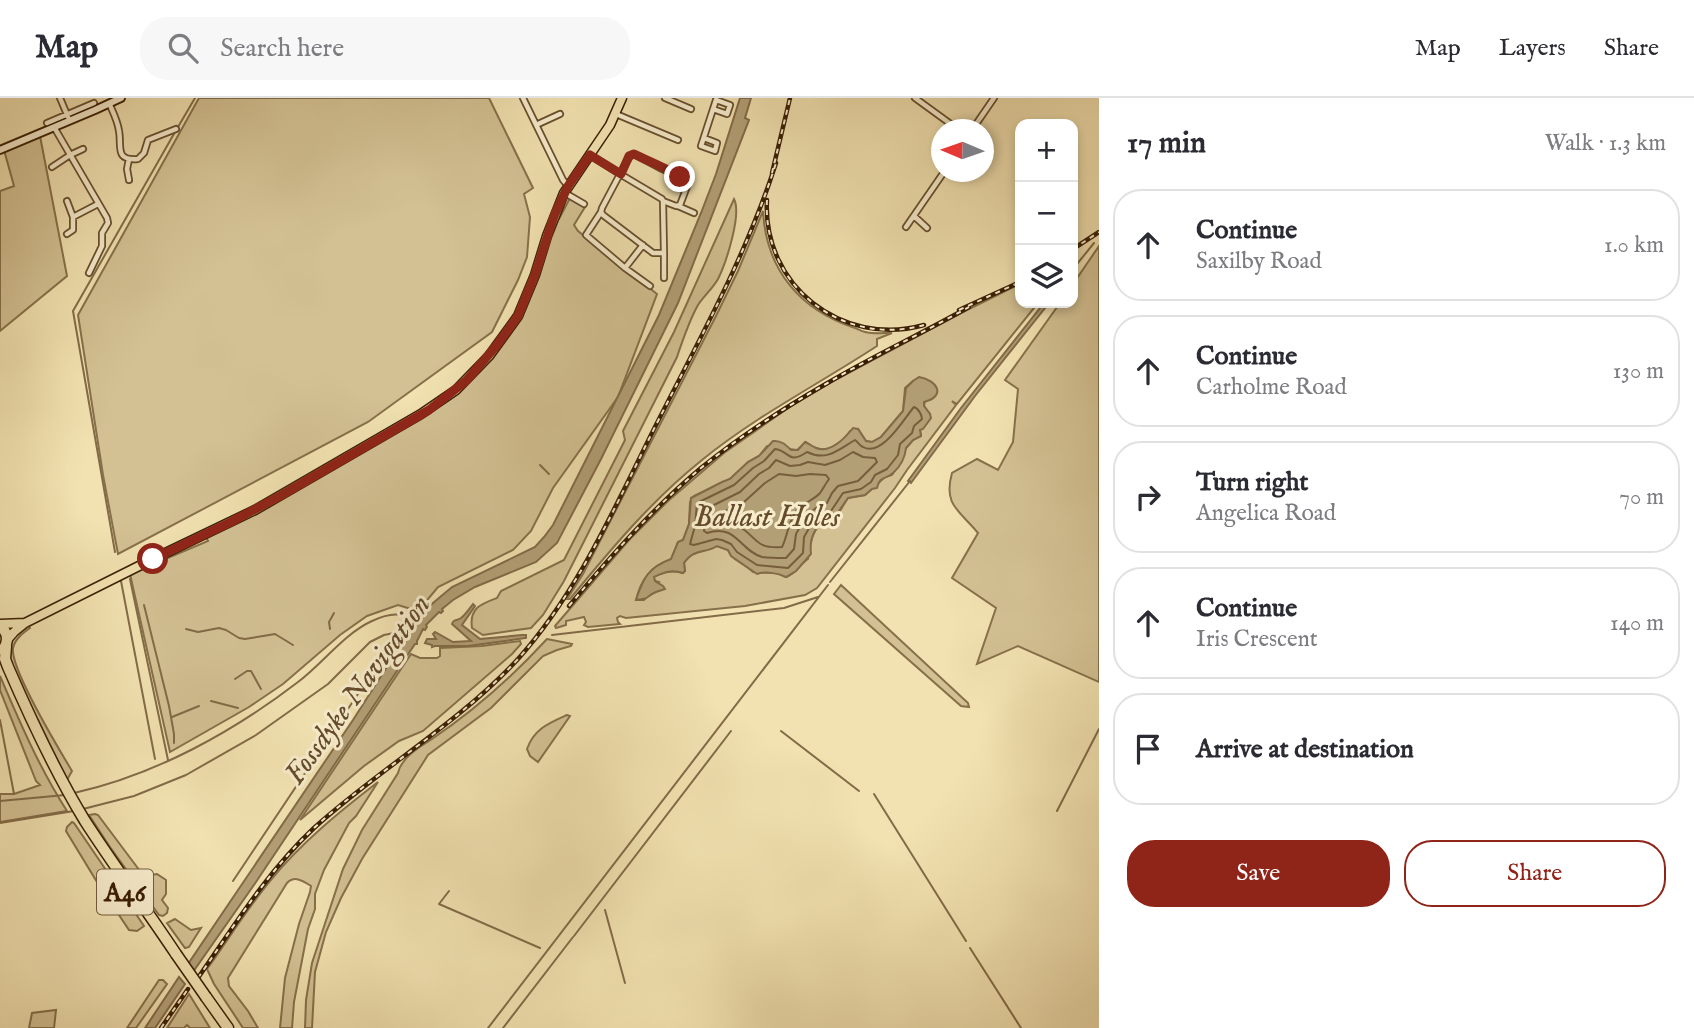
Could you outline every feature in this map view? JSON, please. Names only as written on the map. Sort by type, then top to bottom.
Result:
[{"type":"highway","points":[[0,625],[6,632],[4,646]]},
{"type":"highway","name":"A46","points":[[4,646],[8,667],[59,782]]},
{"type":"highway","name":"A46","points":[[0,666],[26,726],[107,864],[204,999],[221,1028]]},
{"type":"highway","name":"A46","points":[[204,999],[229,1028]]},
{"type":"main road","points":[[4,646],[25,622],[264,505],[421,414],[442,400],[475,371],[512,325],[524,304],[566,189],[616,114],[622,98]]},
{"type":"main road","points":[[0,625],[25,622]]},
{"type":"street","points":[[60,98],[68,118]]},
{"type":"street","points":[[47,123],[121,98]]},
{"type":"street","points":[[523,98],[566,189],[584,204]]},
{"type":"street","points":[[665,98],[691,109]]},
{"type":"street","points":[[915,98],[943,119]]},
{"type":"street","points":[[980,119],[994,98]]},
{"type":"street","points":[[704,138],[716,99],[730,105],[727,114],[713,109]]},
{"type":"street","points":[[0,150],[54,127],[94,103]]},
{"type":"street","points":[[109,103],[119,130],[119,149],[130,159],[138,159],[144,153],[148,140],[176,129]]},
{"type":"street","points":[[536,125],[559,114]]},
{"type":"street","points":[[616,114],[678,140]]},
{"type":"street","points":[[54,127],[107,218],[108,223],[102,233],[102,246],[89,273]]},
{"type":"street","points":[[52,167],[83,149]]},
{"type":"street","points":[[650,286],[586,237],[586,233],[601,212],[629,156],[634,154],[689,181],[678,206]]},
{"type":"street","points":[[590,155],[663,201],[694,213]]},
{"type":"street","points":[[129,180],[127,172],[130,159]]},
{"type":"street","points":[[906,227],[937,182]]},
{"type":"street","points":[[67,201],[73,216],[73,230],[67,234]]},
{"type":"street","points":[[663,201],[664,278]]},
{"type":"street","points":[[73,216],[98,204]]},
{"type":"street","points":[[601,212],[653,253],[664,253]]},
{"type":"street","points":[[914,216],[927,228]]},
{"type":"street","points":[[625,268],[643,246]]},
{"type":"shaded area","points":[[199,98],[489,98],[533,188],[524,194],[530,217],[527,257],[492,332],[368,422],[118,554],[78,315]]},
{"type":"shaded area","points":[[40,136],[67,276],[0,331],[0,191],[14,186],[4,150]]},
{"type":"shaded area","points":[[570,198],[585,207],[574,225],[578,231],[657,294],[618,397],[553,488],[531,531],[513,550],[438,587],[418,611],[398,605],[367,616],[340,635],[283,684],[249,707],[170,752],[130,574],[208,541],[205,535],[435,407],[505,338],[555,219],[559,219]]},
{"type":"shaded area","points":[[734,199],[735,227],[721,272],[695,311],[677,357],[564,581],[543,615],[531,628],[483,635],[472,628],[472,616],[477,608],[497,598],[501,591],[564,560],[625,440],[623,431],[674,332]]},
{"type":"shaded area","points":[[763,211],[771,252],[779,269],[803,299],[835,320],[862,331],[892,333],[877,339],[877,346],[766,415],[702,460],[649,508],[570,599],[567,599],[583,574],[716,316]]},
{"type":"shaded area","points":[[1099,246],[1099,682],[1018,646],[977,664],[996,608],[952,578],[978,533],[951,500],[952,473],[977,459],[998,470],[1013,442],[1018,389],[1005,380],[1056,308],[1078,308],[1078,277]]},
{"type":"shaded area","points":[[1015,286],[1015,308],[1034,308],[957,404],[952,401],[956,405],[817,588],[805,595],[745,606],[626,618],[620,616],[617,618],[620,624],[588,627],[584,625],[584,617],[566,621],[566,625],[556,628],[629,540],[668,501],[724,453],[791,406],[835,380]],"holes":[[[913,381],[928,400],[924,406],[930,414],[920,430],[921,436],[906,448],[892,475],[885,477],[865,495],[848,498],[836,515],[820,525],[812,538],[808,559],[793,574],[786,577],[777,573],[753,572],[728,550],[717,546],[688,558],[684,563],[683,573],[668,572],[653,577],[659,582],[644,600],[636,600],[648,574],[671,560],[678,542],[683,540],[689,524],[690,502],[694,496],[730,479],[748,462],[759,456],[767,446],[797,450],[806,442],[815,448],[826,449],[840,442],[850,431],[858,429],[866,441],[872,442],[881,437],[903,411],[905,388]]]},
{"type":"shaded area","points":[[841,585],[968,703],[969,707],[961,706],[834,594]]},
{"type":"shaded area","points":[[28,625],[30,628],[14,645],[14,658],[37,710],[72,771],[68,778],[25,698],[12,667],[9,648],[11,640]]},
{"type":"shaded area","points":[[547,639],[572,644],[543,656],[491,708],[428,755],[362,859],[326,932],[315,972],[312,1028],[305,1028],[312,963],[343,869],[362,830],[403,762],[416,749],[448,728],[492,692]]},
{"type":"shaded area","points":[[520,641],[521,644],[512,654],[423,731],[399,741],[364,766],[300,820],[411,654],[420,658],[437,658],[440,656],[440,648]]},
{"type":"shaded area","points":[[0,676],[39,762],[67,811],[0,822],[0,794],[14,794],[40,785],[36,781],[0,690]]},
{"type":"shaded area","points":[[570,716],[538,762],[530,756],[527,749],[534,736],[548,724]]},
{"type":"shaded area","points":[[378,782],[349,823],[324,870],[315,894],[315,909],[308,929],[294,1002],[292,1028],[280,1028],[285,978],[311,886],[296,879],[287,883],[228,978],[229,986],[258,1028],[243,1028],[207,969],[253,902],[282,867],[321,828]]},
{"type":"shaded area","points":[[95,814],[140,871],[157,874],[166,880],[166,894],[162,900],[168,908],[163,916],[159,915],[89,815]]},
{"type":"shaded area","points":[[72,822],[144,926],[137,931],[129,930],[66,831]]},
{"type":"shaded area","points":[[175,919],[191,930],[201,928],[189,947],[185,948],[167,923]]},
{"type":"shaded area","points":[[159,980],[167,984],[136,1028],[127,1028]]},
{"type":"shaded area","points":[[189,994],[210,1028],[190,1028],[187,1025],[184,1028],[167,1028]]},
{"type":"shaded area","points":[[56,1010],[54,1028],[29,1028],[32,1013]]},
{"type":"water","points":[[740,98],[751,98],[745,118],[749,120],[678,303],[557,543],[536,562],[475,587],[453,600],[426,625],[417,644],[193,972],[188,964],[353,720],[419,617],[452,587],[535,547],[553,525],[659,315],[716,174]]},
{"type":"water","points":[[1040,308],[1045,308],[911,483],[908,481],[961,408]]},
{"type":"water","name":"Ballast Holes","points":[[919,377],[931,381],[937,388],[935,396],[924,402],[931,418],[920,430],[921,436],[906,448],[898,468],[882,479],[877,488],[865,495],[848,498],[834,518],[818,526],[811,542],[811,554],[796,571],[786,577],[772,573],[757,574],[731,556],[728,550],[717,546],[688,558],[684,563],[683,573],[675,571],[654,577],[665,589],[636,600],[648,574],[671,559],[678,542],[683,540],[689,524],[691,498],[730,479],[773,441],[781,442],[791,450],[798,450],[805,442],[816,448],[827,449],[853,428],[858,429],[866,441],[872,442],[881,437],[903,411],[906,388]]},
{"type":"water","points":[[473,604],[475,606],[462,625],[480,639],[522,635],[526,635],[526,638],[468,646],[432,647],[425,643],[427,639],[436,639],[433,634],[435,632],[453,642],[471,641],[452,624],[463,617]]},
{"type":"water","points":[[179,977],[185,984],[155,1028],[145,1028]]},
{"type":"waterway","points":[[178,127],[195,98]]},
{"type":"waterway","points":[[115,552],[73,311],[175,132]]},
{"type":"waterway","points":[[1078,263],[1094,243]]},
{"type":"waterway","points":[[540,465],[549,474]]},
{"type":"waterway","points":[[830,582],[910,481]]},
{"type":"waterway","points":[[130,579],[168,760]]},
{"type":"waterway","points":[[121,581],[155,759]]},
{"type":"waterway","points":[[488,1028],[828,585]]},
{"type":"waterway","points":[[552,635],[784,608],[818,597]]},
{"type":"waterway","points":[[144,605],[169,706],[174,743]]},
{"type":"waterway","points":[[330,629],[329,622],[334,613]]},
{"type":"waterway","name":"Fossdyke Navigation","points":[[74,793],[134,775],[192,750],[220,734],[298,682],[352,633],[372,621],[396,614],[406,616],[417,623]]},
{"type":"waterway","points":[[186,629],[198,632],[219,628],[245,639],[275,634],[293,645]]},
{"type":"waterway","name":"Fossdyke Navigation","points":[[83,809],[134,796],[186,775],[256,735],[328,684],[370,642],[394,633]]},
{"type":"waterway","name":"Fossdyke Navigation","points":[[233,881],[394,640]]},
{"type":"waterway","points":[[235,679],[251,671],[261,689]]},
{"type":"waterway","points":[[211,701],[238,708]]},
{"type":"waterway","points":[[172,717],[199,706]]},
{"type":"waterway","points":[[0,720],[14,794]]},
{"type":"waterway","points":[[1057,811],[1099,729]]},
{"type":"waterway","points":[[574,936],[731,731]]},
{"type":"waterway","points":[[781,731],[859,791]]},
{"type":"waterway","points":[[874,794],[966,941]]},
{"type":"waterway","points":[[0,801],[65,795]]},
{"type":"waterway","points":[[0,823],[74,811]]},
{"type":"waterway","points":[[449,891],[439,904],[540,948]]},
{"type":"waterway","points":[[605,910],[625,983]]},
{"type":"waterway","points":[[503,1028],[573,937]]},
{"type":"waterway","points":[[970,948],[1021,1028]]},
{"type":"railway","points":[[772,173],[790,98]]},
{"type":"railway","points":[[198,978],[252,900],[297,845],[339,806],[495,683],[540,633],[560,605],[595,546],[722,295],[751,230],[776,163]]},
{"type":"railway","points":[[767,200],[769,231],[778,259],[793,283],[813,303],[837,318],[864,327],[894,330],[924,325]]},
{"type":"railway","points":[[1078,246],[1099,232]]},
{"type":"railway","points":[[959,310],[1015,284]]},
{"type":"railway","points":[[569,606],[649,517],[730,445],[824,385],[969,307]]},
{"type":"railway","points":[[161,1028],[188,989]]},
{"type":"route","points":[[153,559],[280,496],[429,410],[467,380],[489,356],[518,316],[564,192],[590,155],[621,174],[629,156],[634,154],[680,177]]}]
